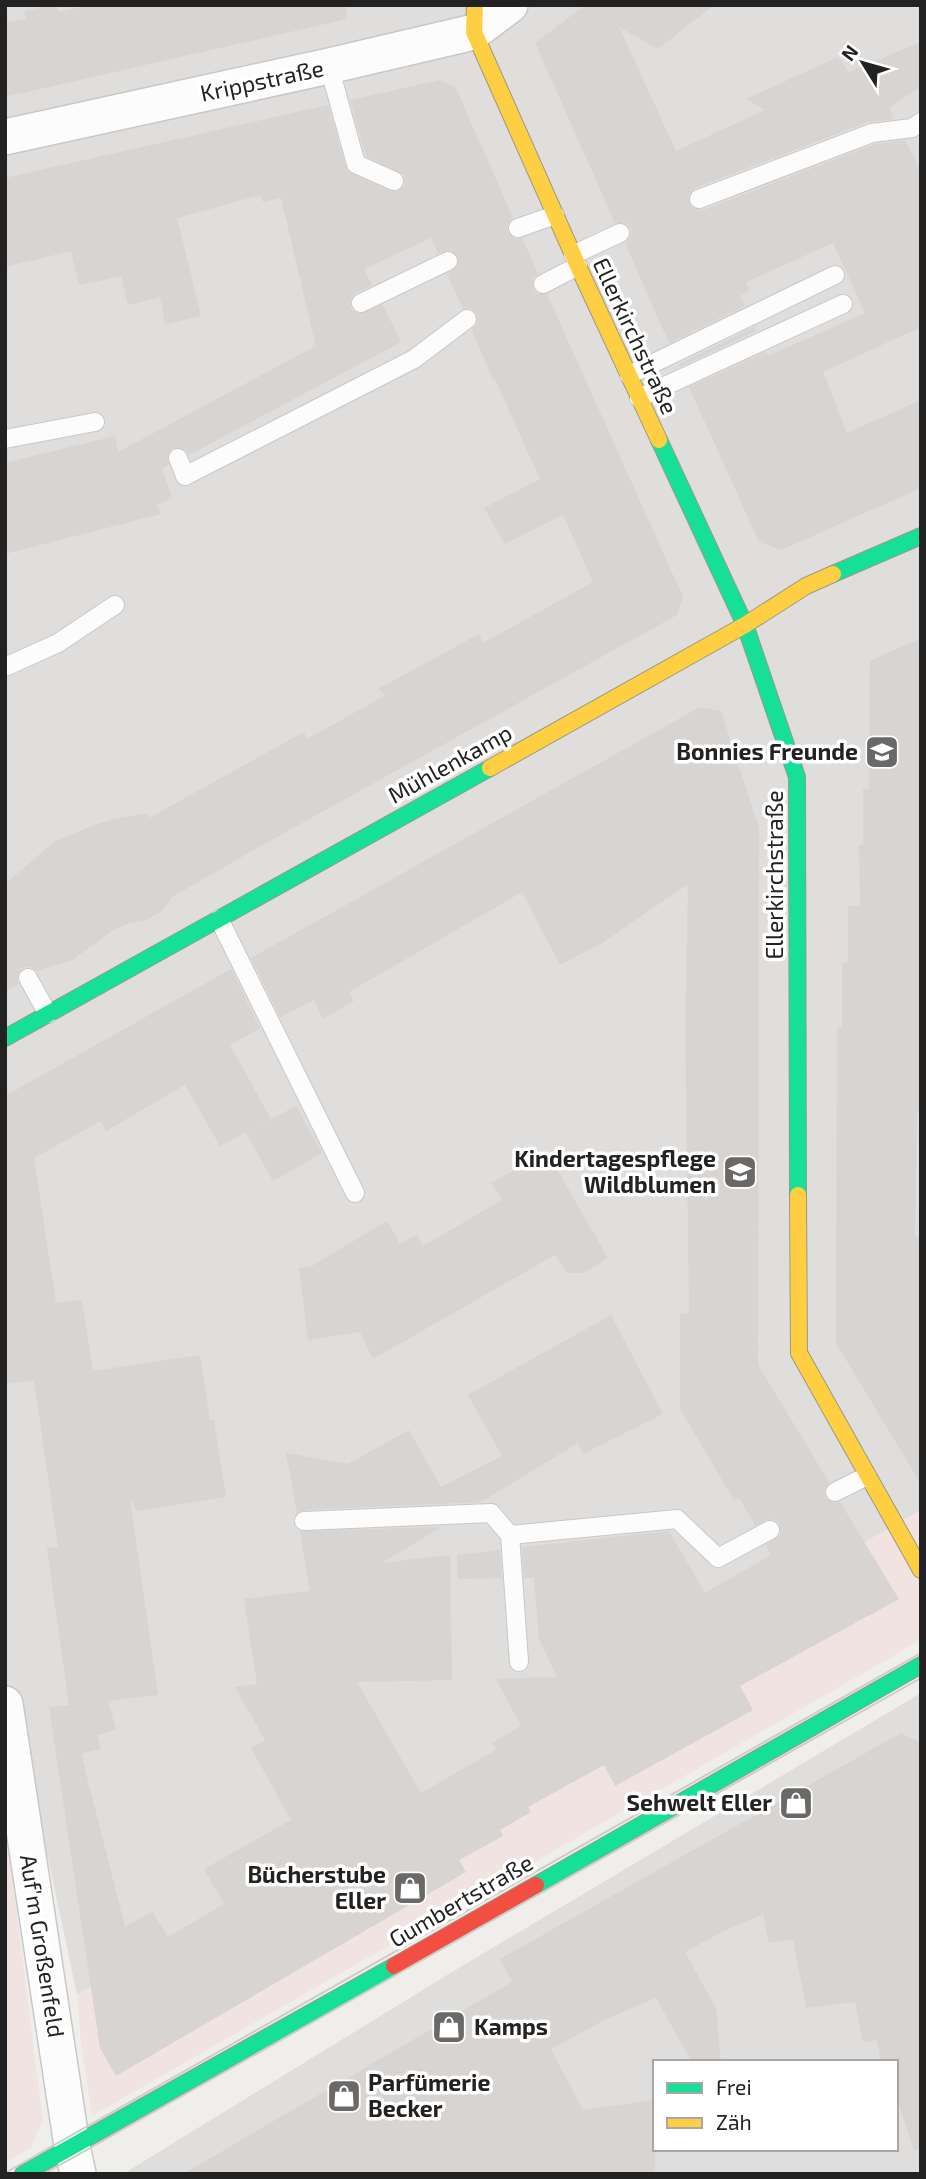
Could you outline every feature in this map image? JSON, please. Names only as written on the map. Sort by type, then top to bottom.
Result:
[{"type":"street","name":"Krippstraße","points":[[5,138],[329,66],[510,5]]},
{"type":"street","name":"Ellerkirchstraße","points":[[475,18],[555,215],[745,625],[797,778],[799,1353],[921,1570]]},
{"type":"street","name":"Mühlenkamp","points":[[5,1038],[745,625],[806,586],[921,536]]},
{"type":"street","name":"Gumbertstraße","points":[[23,2174],[75,2160],[404,1960],[921,1665]]},
{"type":"street","name":"Auf'm Großenfeld","points":[[5,1704],[75,2160]]},
{"type":"lane","points":[[329,66],[356,164],[394,181]]},
{"type":"lane","points":[[699,199],[872,133],[912,128],[921,122]]},
{"type":"lane","points":[[518,228],[555,215]]},
{"type":"lane","points":[[542,284],[620,233]]},
{"type":"lane","points":[[361,303],[448,261]]},
{"type":"lane","points":[[629,375],[835,275]]},
{"type":"lane","points":[[639,398],[843,304]]},
{"type":"lane","points":[[178,458],[185,476],[414,359],[467,319]]},
{"type":"lane","points":[[5,439],[95,422]]},
{"type":"lane","points":[[5,667],[58,643],[115,605]]},
{"type":"lane","points":[[219,919],[355,1193]]},
{"type":"lane","points":[[28,978],[48,1014]]},
{"type":"lane","points":[[835,1492],[867,1476]]},
{"type":"lane","points":[[304,1521],[491,1513],[510,1535],[519,1662]]},
{"type":"lane","points":[[510,1535],[677,1519],[718,1558],[770,1530]]},
{"type":"shaded area","points":[[5,5],[921,5],[921,1510],[77,1995],[32,1782],[5,1785]]},
{"type":"shaded area","points":[[921,1510],[921,1640],[92,2116],[77,1995]]},
{"type":"shaded area","points":[[921,1693],[921,2174],[123,2174],[457,1969]]},
{"type":"shaded area","points":[[5,1820],[43,2120],[31,2148],[5,2162]]},
{"type":"building","points":[[56,5],[58,12],[92,5],[346,5],[347,19],[5,97],[5,23],[26,19],[24,11]]},
{"type":"building","points":[[582,5],[714,5],[658,49],[619,27],[676,151],[765,110],[746,99],[838,57],[849,72],[921,42],[921,86],[889,108],[894,119],[868,122],[695,188],[688,198],[692,208],[703,210],[875,144],[905,140],[921,171],[921,327],[823,372],[847,433],[921,400],[921,488],[781,550],[759,542],[689,387],[766,352],[768,356],[865,313],[833,243],[746,282],[749,291],[740,296],[745,306],[669,343],[625,243],[630,239],[631,229],[626,223],[615,223],[535,43],[584,6]]},
{"type":"building","points":[[440,80],[456,88],[513,218],[507,225],[508,232],[515,239],[522,238],[538,274],[533,278],[533,289],[537,294],[547,294],[683,597],[677,615],[266,843],[172,897],[162,911],[146,920],[129,923],[112,931],[71,961],[38,972],[29,967],[22,968],[17,977],[18,984],[5,991],[5,884],[55,841],[114,819],[147,813],[149,818],[304,732],[307,739],[386,695],[378,689],[479,634],[483,643],[593,582],[563,515],[505,544],[484,508],[540,479],[472,330],[478,323],[476,313],[471,308],[463,309],[447,274],[458,267],[458,257],[450,250],[438,253],[431,238],[364,269],[372,285],[355,293],[350,301],[351,309],[359,314],[383,305],[401,342],[189,455],[185,449],[173,448],[167,456],[169,465],[162,469],[172,498],[157,505],[161,514],[5,554],[5,463],[115,436],[118,452],[316,346],[281,198],[263,202],[261,195],[177,218],[201,316],[165,324],[160,297],[128,305],[121,276],[79,285],[71,251],[5,267],[5,178],[328,105],[347,171],[396,192],[405,185],[404,175],[366,156],[350,100]]},
{"type":"building","points":[[754,327],[756,331],[680,367],[679,364]]},
{"type":"building","points":[[921,638],[921,1113],[917,1113],[915,1237],[921,1236],[921,1484],[836,1343],[837,1028],[842,1028],[842,963],[848,963],[848,906],[860,906],[859,845],[863,845],[863,789],[869,789],[870,661]]},
{"type":"building","points":[[700,707],[721,711],[759,828],[758,1365],[827,1479],[829,1483],[824,1491],[825,1498],[834,1503],[840,1502],[899,1599],[740,1686],[753,1710],[615,1786],[604,1765],[528,1807],[531,1812],[500,1830],[503,1836],[459,1860],[466,1872],[116,2076],[100,2048],[49,1707],[69,1705],[47,1548],[58,1547],[34,1380],[5,1384],[5,1096],[231,969],[260,1028],[230,1045],[271,1119],[220,1146],[185,1085],[106,1131],[101,1121],[34,1158],[56,1303],[82,1300],[93,1371],[200,1355],[226,1497],[137,1511],[130,1499],[158,1695],[108,1701],[116,1730],[97,1735],[101,1749],[81,1753],[125,1927],[152,1912],[168,1937],[224,1904],[204,1869],[291,1820],[251,1748],[265,1740],[235,1687],[257,1684],[244,1599],[310,1591],[300,1531],[441,1527],[382,1563],[450,1555],[452,1680],[357,1682],[421,1793],[496,1750],[492,1743],[521,1726],[496,1679],[557,1677],[539,1639],[534,1578],[524,1578],[522,1547],[669,1531],[705,1593],[771,1555],[766,1545],[780,1535],[777,1521],[770,1519],[755,1525],[739,1498],[734,1500],[680,1409],[680,1314],[689,1313],[685,996],[688,884],[602,943],[560,965],[522,892],[349,992],[354,1001],[323,1019],[314,1000],[280,1017],[251,958]]},
{"type":"building","points":[[296,1106],[322,1153],[273,1181],[246,1133]]},
{"type":"building","points":[[547,1152],[608,1258],[584,1273],[567,1273],[555,1255],[373,1359],[360,1332],[308,1340],[299,1268],[312,1266],[387,1221],[400,1244],[417,1234],[423,1246],[502,1200],[491,1183]]},
{"type":"building","points":[[611,1315],[663,1414],[583,1454],[578,1443],[481,1502],[304,1510],[297,1513],[286,1453],[348,1464],[409,1430],[441,1487],[502,1456],[468,1395]]},
{"type":"building","points":[[500,1550],[502,1578],[458,1579],[457,1555]]},
{"type":"building","points":[[901,1733],[921,1743],[921,2149],[914,2150],[898,2102],[898,2060],[881,2060],[877,2040],[863,2042],[855,2002],[806,2008],[793,1939],[769,1943],[763,1914],[685,1952],[716,2008],[721,2060],[691,2060],[656,1998],[606,2019],[551,2049],[583,2110],[653,2100],[655,2174],[183,2174],[512,1982],[500,1959]]},
{"type":"tram line","points":[[5,2173],[921,1653]]},
{"type":"tram line","points":[[44,2174],[921,1678]]},
{"type":"traffic: fast","points":[[659,440],[745,625],[797,777],[798,1195]]},
{"type":"traffic: fast","points":[[833,574],[921,536]]},
{"type":"traffic: fast","points":[[5,1038],[490,768]]},
{"type":"traffic: fast","points":[[536,1885],[921,1665]]},
{"type":"traffic: fast","points":[[23,2174],[394,1966]]},
{"type":"traffic: slow","points":[[475,5],[474,32],[659,440]]},
{"type":"traffic: slow","points":[[490,768],[745,625],[806,586],[833,574]]},
{"type":"traffic: slow","points":[[798,1195],[799,1353],[921,1570]]},
{"type":"traffic: jam","points":[[394,1966],[536,1885]]},
{"type":"place","name":"Bonnies Freunde","points":[[882,752]]},
{"type":"place","name":"Kindertagespflege Wildblumen","points":[[740,1172]]},
{"type":"place","name":"Sehwelt Eller","points":[[796,1803]]},
{"type":"place","name":"Bücherstube Eller","points":[[410,1888]]},
{"type":"place","name":"Kamps","points":[[449,2027]]},
{"type":"place","name":"Parfümerie Becker","points":[[344,2096]]}]
